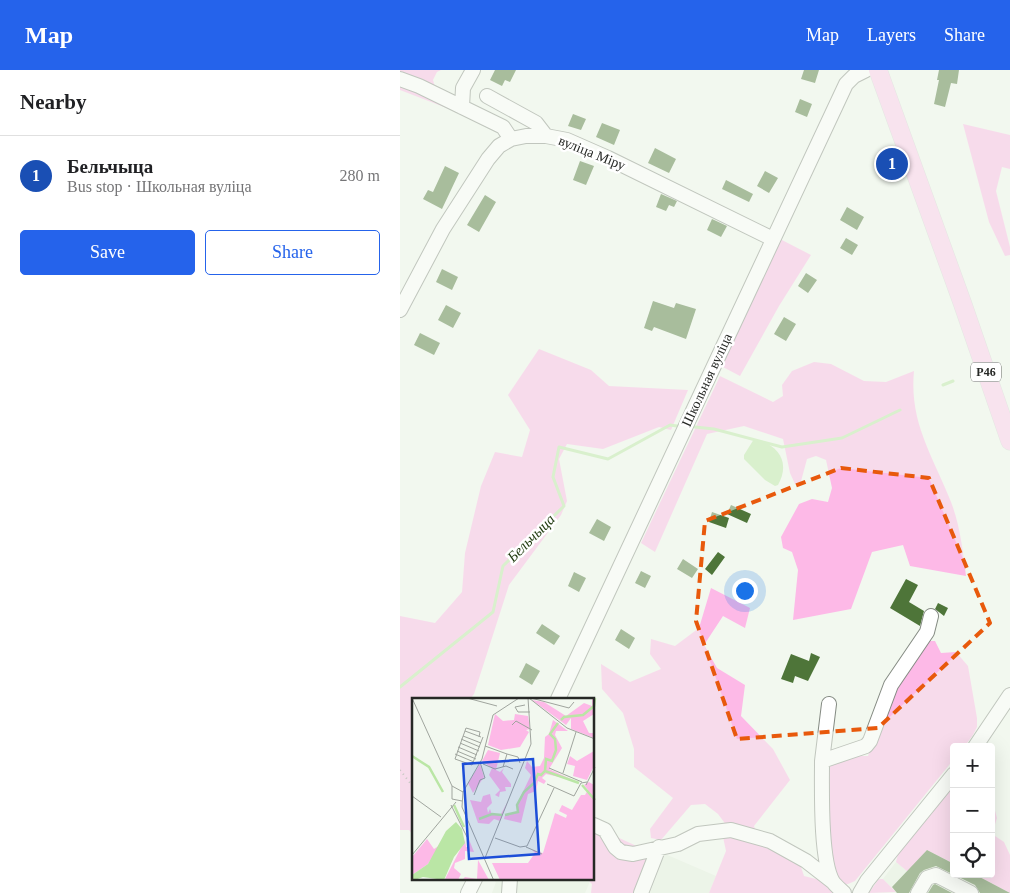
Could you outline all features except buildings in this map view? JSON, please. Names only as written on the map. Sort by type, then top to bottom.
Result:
[{"type":"main road","name":"Р46","points":[[878,70],[1010,441]]},
{"type":"street","points":[[462,107],[463,88],[473,70]]},
{"type":"street","name":"Школьная вуліца","points":[[558,698],[846,84],[854,76],[866,70]]},
{"type":"street","points":[[400,80],[419,86],[503,127]]},
{"type":"street","points":[[487,96],[536,123],[546,136]]},
{"type":"street","points":[[400,310],[479,170],[499,146],[511,139],[503,127],[502,111],[505,106]]},
{"type":"street","name":"вуліца Міру","points":[[511,139],[526,136],[546,136],[567,140],[608,158],[773,239]]},
{"type":"street","points":[[822,762],[866,746],[870,741],[891,684],[927,632],[931,616]]},
{"type":"street","points":[[978,743],[1010,695]]},
{"type":"street","points":[[829,704],[822,762],[822,800],[826,859],[833,882]]},
{"type":"street","points":[[860,893],[867,881],[950,779]]},
{"type":"street","points":[[595,825],[605,830],[615,847],[621,852],[633,854],[678,844],[698,834],[731,830],[770,841],[806,860],[844,893]]},
{"type":"street","points":[[641,893],[659,847]]},
{"type":"street","points":[[918,893],[927,878],[936,875],[971,893]]},
{"type":"street","points":[[468,893],[474,880]]},
{"type":"street","points":[[509,893],[510,880]]},
{"type":"path","points":[[400,770],[412,785]]},
{"type":"highlighted area","points":[[841,468],[929,478],[990,623],[878,728],[737,739],[696,621],[705,521]]},
{"type":"shaded area","points":[[400,70],[441,70],[437,72],[433,80],[435,87],[457,112],[400,90]]},
{"type":"shaded area","points":[[963,124],[1010,135],[1010,169],[1002,167],[996,191],[1010,247],[1010,255],[1005,256],[989,222]]},
{"type":"shaded area","points":[[780,239],[811,255],[779,306],[740,376],[721,366]]},
{"type":"shaded area","points":[[539,349],[591,370],[609,386],[688,390],[671,430],[659,427],[603,449],[567,444],[559,459],[567,501],[561,515],[509,585],[474,694],[471,698],[412,698],[412,834],[409,830],[400,830],[400,616],[435,623],[462,592],[465,553],[481,486],[495,452],[522,457],[530,430],[508,395]]},
{"type":"shaded area","points":[[814,362],[831,364],[864,381],[886,382],[914,371],[913,390],[919,423],[957,520],[966,576],[910,566],[903,545],[872,552],[851,609],[793,620],[798,570],[792,552],[783,548],[781,537],[799,504],[812,499],[828,502],[832,488],[826,460],[816,456],[807,459],[800,485],[795,484],[790,473],[783,439],[744,426],[707,434],[655,552],[641,543],[720,376],[773,402],[783,396],[782,385],[792,371]]},
{"type":"shaded area","points":[[754,439],[770,445],[780,455],[783,469],[778,485],[775,486],[765,480],[744,459],[744,455]]},
{"type":"shaded area","points":[[711,588],[750,608],[745,628],[723,616],[704,645],[717,668],[745,685],[741,716],[773,749],[790,780],[754,826],[759,841],[799,861],[804,876],[820,880],[833,893],[709,893],[726,851],[723,837],[727,826],[718,814],[705,804],[691,805],[661,840],[651,838],[650,829],[673,798],[634,767],[634,749],[623,713],[602,689],[601,664],[630,682],[661,669],[650,654],[651,639],[675,646],[699,628]]},
{"type":"shaded area","points":[[926,641],[935,641],[941,653],[956,652],[968,666],[977,727],[967,743],[950,743],[950,764],[855,881],[841,884],[830,859],[827,800],[828,768],[838,761],[847,758],[868,756],[893,688]]},
{"type":"shaded area","points":[[950,791],[950,862],[927,850],[908,872],[896,862],[898,854]]},
{"type":"shaded area","points":[[595,829],[654,854],[638,893],[591,893],[592,884],[588,880],[595,880]]},
{"type":"shaded area","points":[[995,836],[1004,842],[1010,855],[1010,893],[982,878],[995,878]]},
{"type":"shaded area","points":[[927,850],[950,862],[950,878],[966,878],[1010,893],[895,893],[883,879],[896,862],[908,872]]},
{"type":"shaded area","points":[[665,854],[716,876],[709,893],[650,893]]},
{"type":"shaded area","points":[[880,879],[883,879],[896,892],[869,893]]},
{"type":"shaded area","points":[[493,880],[591,880],[585,893],[492,893],[496,882]]},
{"type":"waterway","name":"Бельчыца","points":[[943,385],[953,381]]},
{"type":"waterway","name":"Бельчыца","points":[[695,427],[714,429],[782,447],[842,438],[900,410]]},
{"type":"waterway","name":"Бельчыца","points":[[400,687],[493,612],[503,566],[564,506],[553,477],[559,447],[608,459],[670,425],[677,426]]},
{"type":"place","name":"Бельчыца","points":[[892,164]]}]
